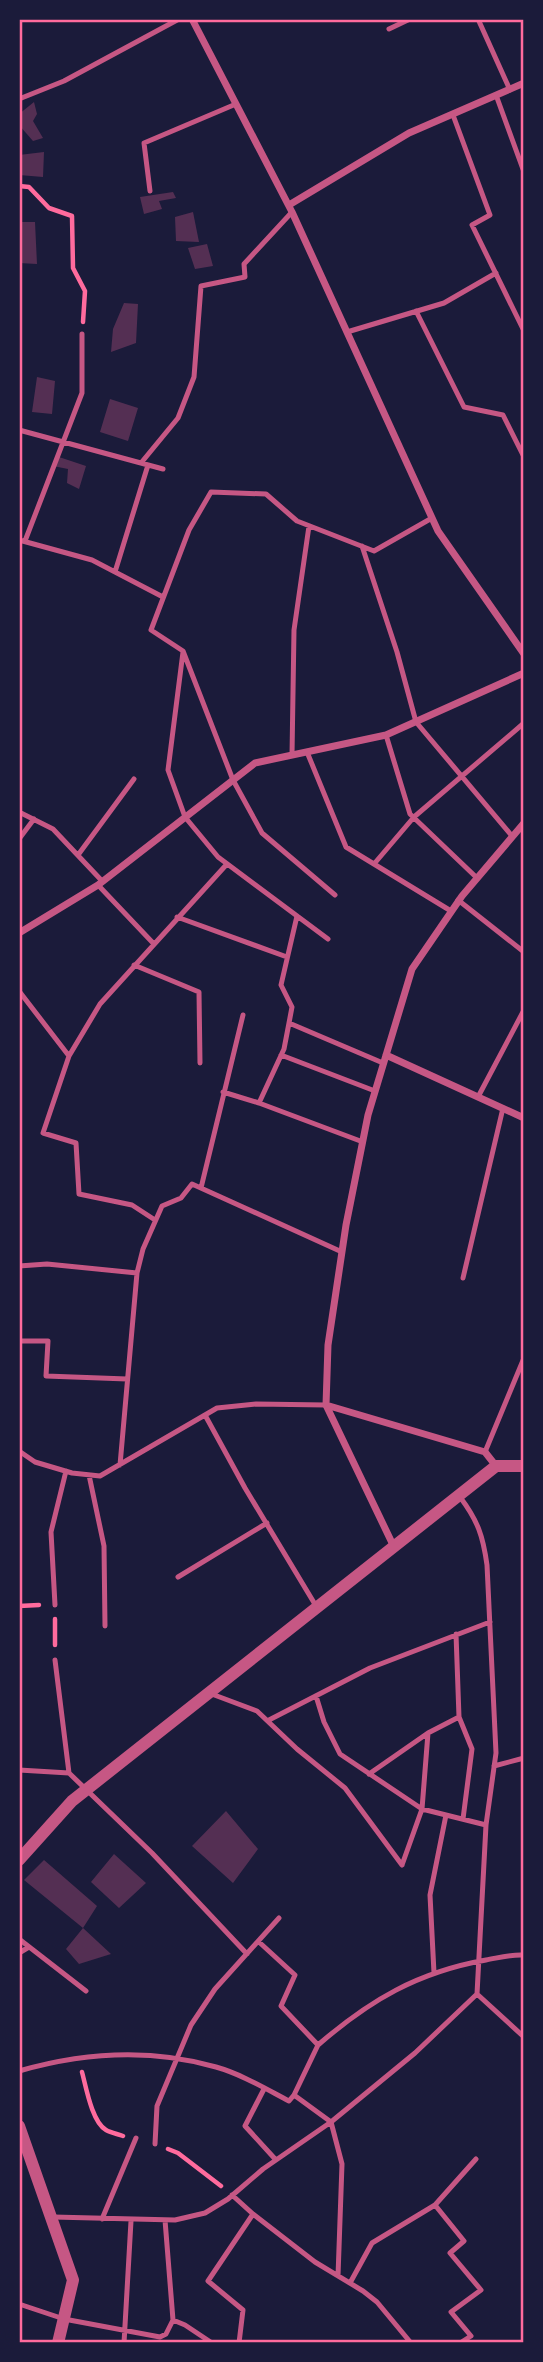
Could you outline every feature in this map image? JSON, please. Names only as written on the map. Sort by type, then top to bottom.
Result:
[{"type":"street","points":[[192,19],[290,209],[438,531],[524,654]]},
{"type":"street","points":[[290,209],[409,134],[524,83]]},
{"type":"street","points":[[19,933],[100,883],[255,763],[386,735],[524,673]]},
{"type":"street","points":[[394,1547],[326,1405],[328,1345],[342,1252],[375,1091],[412,969],[458,900],[524,823]]},
{"type":"street","points":[[385,1059],[524,1118]]},
{"type":"street","points":[[326,1405],[485,1452],[496,1466]]},
{"type":"street","points":[[19,1860],[72,1801],[496,1466],[524,1466]]},
{"type":"street","points":[[19,2126],[73,2280],[58,2343]]},
{"type":"lane","points":[[19,99],[64,81],[179,19]]},
{"type":"lane","points":[[389,29],[410,19]]},
{"type":"lane","points":[[478,19],[510,90]]},
{"type":"lane","points":[[496,95],[524,172]]},
{"type":"lane","points":[[150,191],[144,144],[236,104]]},
{"type":"lane","points":[[453,115],[490,215],[472,225],[524,331]]},
{"type":"lane","points":[[141,463],[178,418],[194,377],[201,286],[245,277],[244,264],[290,209]]},
{"type":"lane","points":[[347,332],[444,303],[496,273]]},
{"type":"lane","points":[[416,311],[464,407],[503,415],[524,457]]},
{"type":"lane","points":[[82,334],[82,393],[22,540],[92,560],[163,597]]},
{"type":"lane","points":[[19,430],[163,469]]},
{"type":"lane","points":[[115,572],[148,465]]},
{"type":"lane","points":[[335,895],[262,833],[233,780],[183,651],[151,630],[189,530],[211,492],[266,494],[297,521],[374,551],[432,518]]},
{"type":"lane","points":[[292,755],[294,630],[309,526]]},
{"type":"lane","points":[[362,546],[397,652],[416,722],[512,836]]},
{"type":"lane","points":[[183,651],[169,770],[185,817],[218,857],[328,939]]},
{"type":"lane","points":[[374,864],[414,817],[524,723]]},
{"type":"lane","points":[[386,735],[410,814],[477,878]]},
{"type":"lane","points":[[307,752],[346,847],[451,911]]},
{"type":"lane","points":[[78,855],[134,779]]},
{"type":"lane","points":[[19,812],[52,829],[78,855],[153,943]]},
{"type":"lane","points":[[19,839],[34,819]]},
{"type":"lane","points":[[155,1220],[132,1206],[79,1195],[76,1143],[43,1133],[69,1056],[100,1004],[227,864]]},
{"type":"lane","points":[[458,900],[524,952]]},
{"type":"lane","points":[[259,1103],[281,1055],[289,1023],[292,1007],[281,985],[297,916]]},
{"type":"lane","points":[[177,917],[288,957]]},
{"type":"lane","points":[[134,965],[199,992],[200,1063]]},
{"type":"lane","points":[[19,990],[69,1056]]},
{"type":"lane","points":[[478,1097],[524,1010]]},
{"type":"lane","points":[[201,1188],[243,1015]]},
{"type":"lane","points":[[289,1023],[385,1059]]},
{"type":"lane","points":[[281,1055],[375,1091]]},
{"type":"lane","points":[[223,1092],[363,1142]]},
{"type":"lane","points":[[463,1278],[503,1108]]},
{"type":"lane","points":[[120,1465],[136,1273],[143,1249],[162,1206],[181,1198],[192,1184],[342,1252]]},
{"type":"lane","points":[[19,1266],[47,1264],[136,1273]]},
{"type":"lane","points":[[19,1341],[48,1341],[46,1376],[127,1379]]},
{"type":"lane","points":[[485,1452],[524,1358]]},
{"type":"lane","points":[[19,1451],[35,1462],[66,1471],[100,1476],[217,1408],[256,1404],[326,1405]]},
{"type":"lane","points":[[205,1415],[317,1608]]},
{"type":"lane","points":[[55,1605],[51,1532],[66,1471]]},
{"type":"lane","points":[[89,1475],[104,1546],[105,1626]]},
{"type":"lane","points":[[53,2217],[165,2221],[205,2213],[331,2122],[415,2053],[477,1994],[486,1825],[496,1754],[483,1534],[459,1495]]},
{"type":"lane","points":[[178,1577],[267,1523]]},
{"type":"lane","points":[[269,1720],[370,1668],[490,1622]]},
{"type":"lane","points":[[456,1634],[459,1717],[472,1749],[463,1819]]},
{"type":"lane","points":[[55,1660],[69,1773]]},
{"type":"lane","points":[[209,1693],[257,1711],[269,1720],[297,1749],[345,1788],[402,1865],[422,1809],[428,1733]]},
{"type":"lane","points":[[316,1696],[324,1722],[340,1754],[422,1809],[486,1825]]},
{"type":"lane","points":[[369,1774],[428,1733],[459,1717]]},
{"type":"lane","points":[[494,1766],[524,1758]]},
{"type":"lane","points":[[19,1770],[69,1773],[152,1853],[247,1954]]},
{"type":"lane","points":[[434,1973],[430,1895],[446,1815]]},
{"type":"lane","points":[[155,2144],[157,2106],[191,2025],[215,1989],[279,1918]]},
{"type":"lane","points":[[19,1939],[86,1991]]},
{"type":"lane","points":[[258,1942],[295,1975],[281,2006],[318,2045]]},
{"type":"lane","points":[[19,1953],[29,1947]]},
{"type":"lane","points":[[19,2071],[67,2058],[112,2054],[175,2058],[219,2068],[289,2101],[318,2045],[353,2015],[416,1979],[478,1962],[524,1955]]},
{"type":"lane","points":[[477,1994],[524,2037]]},
{"type":"lane","points":[[264,2089],[245,2126],[276,2160]]},
{"type":"lane","points":[[294,2095],[331,2122],[342,2164],[338,2276]]},
{"type":"lane","points":[[102,2219],[136,2138]]},
{"type":"lane","points":[[350,2283],[372,2243],[435,2205],[476,2159]]},
{"type":"lane","points":[[232,2195],[316,2262],[377,2302],[411,2343]]},
{"type":"lane","points":[[435,2205],[464,2241],[450,2253],[481,2290],[452,2312],[471,2336],[460,2343]]},
{"type":"lane","points":[[239,2343],[243,2310],[208,2281],[253,2214]]},
{"type":"lane","points":[[124,2343],[131,2221]]},
{"type":"lane","points":[[19,2304],[64,2319],[160,2337],[166,2334],[173,2320],[165,2221]]},
{"type":"lane","points":[[173,2320],[212,2343]]},
{"type":"path","points":[[19,186],[29,187],[49,208],[72,216],[73,268],[85,291],[82,334]]},
{"type":"path","points":[[19,1606],[55,1605],[55,1660]]},
{"type":"building","points":[[34,102],[37,114],[33,121],[43,138],[33,141],[19,125],[19,114]]},
{"type":"building","points":[[44,152],[43,177],[19,175],[19,155]]},
{"type":"building","points":[[173,192],[176,198],[159,201],[162,209],[144,214],[140,197]]},
{"type":"building","points":[[193,212],[199,242],[176,241],[175,217]]},
{"type":"building","points":[[19,222],[35,222],[37,264],[19,263]]},
{"type":"building","points":[[207,244],[213,266],[195,269],[188,248]]},
{"type":"building","points":[[124,303],[138,304],[136,343],[111,352],[113,329]]},
{"type":"building","points":[[37,377],[55,381],[52,414],[32,412]]},
{"type":"building","points":[[110,399],[138,408],[128,441],[100,432]]},
{"type":"building","points":[[56,456],[86,466],[79,489],[67,483],[68,469],[53,466]]},
{"type":"building","points":[[226,1811],[258,1849],[233,1883],[192,1846]]},
{"type":"building","points":[[114,1854],[146,1883],[119,1908],[91,1882]]},
{"type":"building","points":[[44,1860],[97,1906],[83,1928],[24,1880]]},
{"type":"building","points":[[83,1928],[111,1954],[79,1964],[66,1949]]}]
